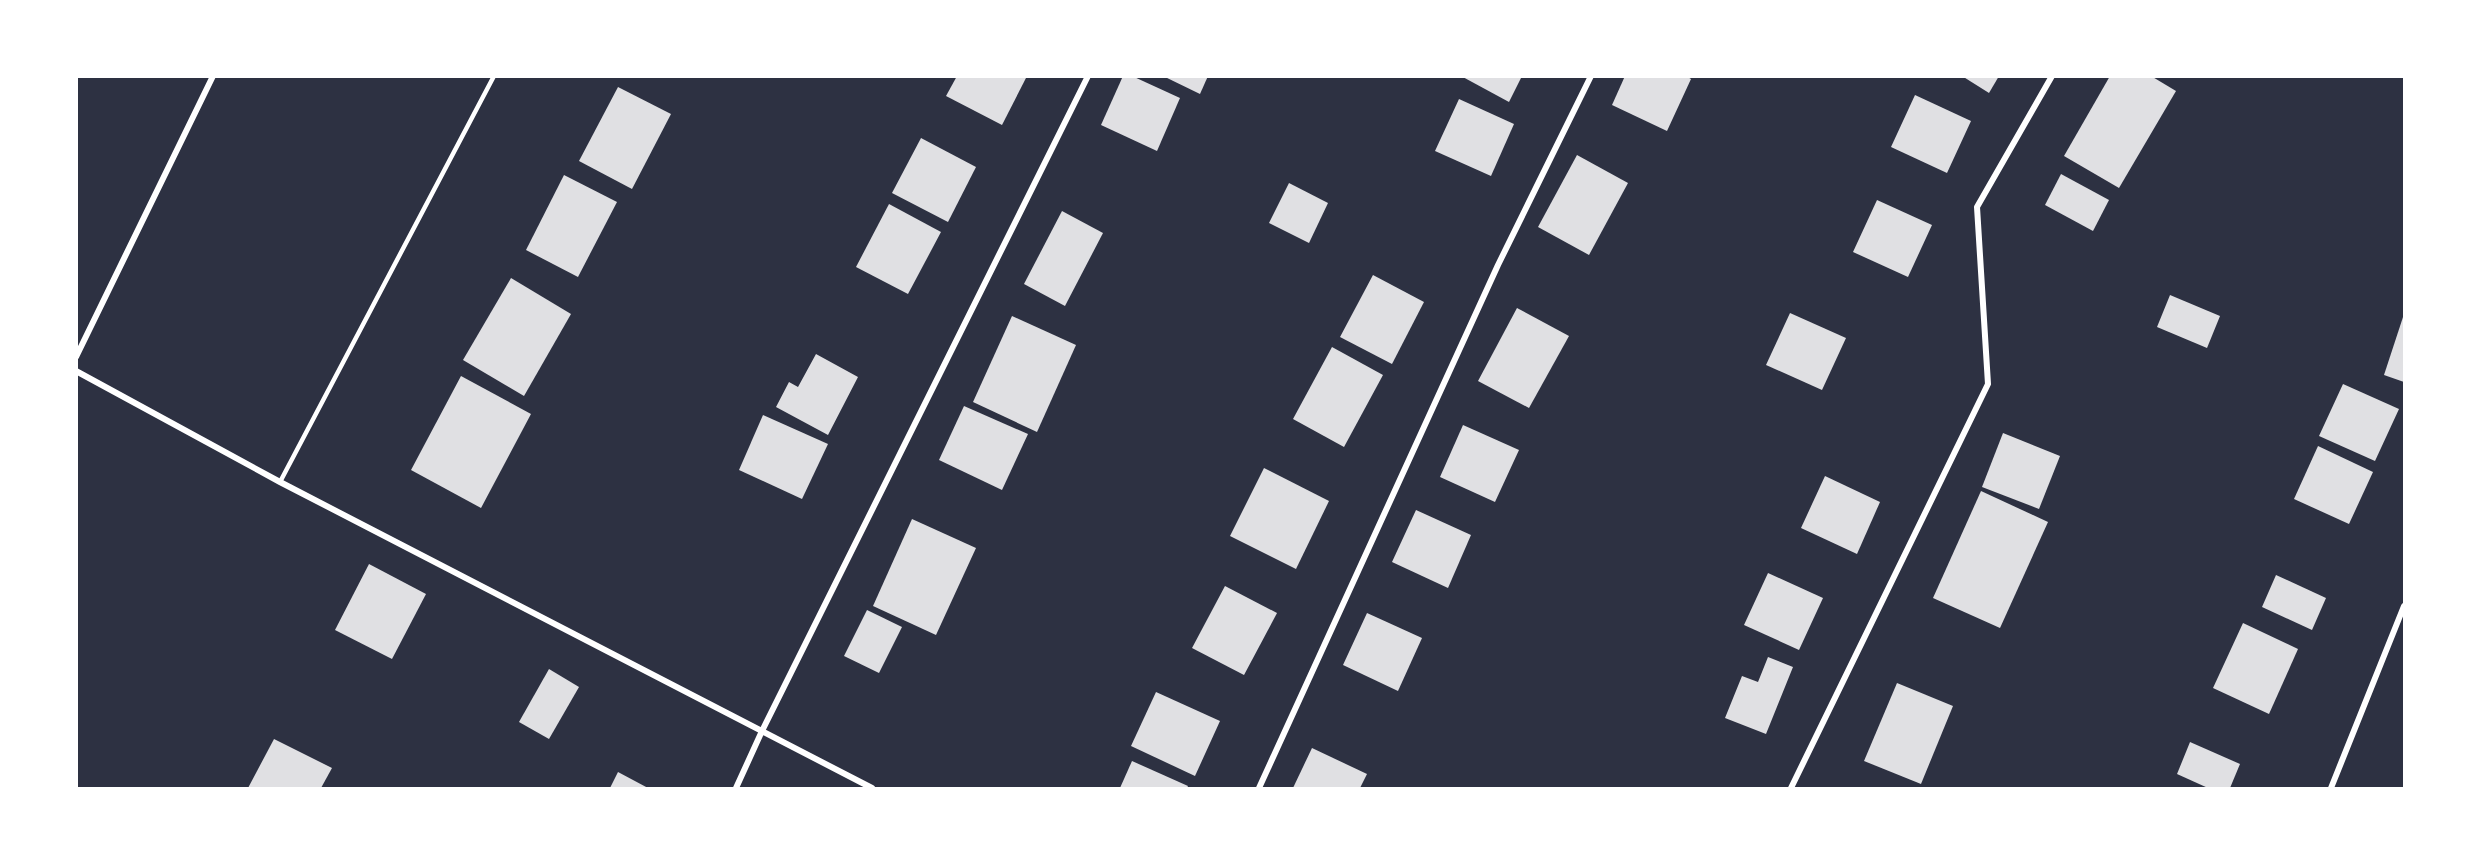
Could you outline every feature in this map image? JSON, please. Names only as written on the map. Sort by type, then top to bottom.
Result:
[{"type":"street","points":[[76,357],[213,76]]},
{"type":"street","points":[[736,789],[762,731],[1088,76]]},
{"type":"street","points":[[1259,789],[1498,265],[1591,76]]},
{"type":"street","points":[[1791,789],[1988,384],[1977,207],[2052,76]]},
{"type":"street","points":[[76,371],[280,482],[872,789]]},
{"type":"street","points":[[2331,789],[2404,606]]},
{"type":"lane","points":[[280,482],[494,76]]},
{"type":"building","points":[[957,76],[1027,76],[1002,125],[946,96]]},
{"type":"building","points":[[1123,76],[1132,76],[1180,98],[1157,151],[1101,125]]},
{"type":"building","points":[[1163,76],[1208,76],[1200,94]]},
{"type":"building","points":[[1461,76],[1522,76],[1509,102]]},
{"type":"building","points":[[1625,76],[1686,76],[1691,79],[1667,131],[1612,105]]},
{"type":"building","points":[[1962,76],[1999,76],[1989,93]]},
{"type":"building","points":[[2110,76],[2151,76],[2176,91],[2119,188],[2064,156]]},
{"type":"building","points":[[618,87],[671,114],[632,189],[579,161]]},
{"type":"building","points":[[1915,95],[1971,121],[1947,173],[1891,147]]},
{"type":"building","points":[[1459,99],[1514,124],[1491,176],[1435,151]]},
{"type":"building","points":[[921,138],[976,167],[948,222],[892,193]]},
{"type":"building","points":[[1577,155],[1628,183],[1589,255],[1538,227]]},
{"type":"building","points":[[2061,174],[2109,200],[2093,231],[2045,205]]},
{"type":"building","points":[[564,175],[617,202],[578,277],[526,250]]},
{"type":"building","points":[[1289,183],[1328,203],[1309,243],[1269,223]]},
{"type":"building","points":[[1877,200],[1932,225],[1908,277],[1853,252]]},
{"type":"building","points":[[889,204],[941,232],[908,294],[856,267]]},
{"type":"building","points":[[1062,211],[1103,233],[1065,306],[1024,284]]},
{"type":"building","points":[[1373,275],[1424,302],[1392,364],[1340,337]]},
{"type":"building","points":[[511,278],[571,314],[524,396],[463,360]]},
{"type":"building","points":[[2170,295],[2220,316],[2207,348],[2157,327]]},
{"type":"building","points":[[1517,308],[1569,336],[1529,408],[1478,381]]},
{"type":"building","points":[[1790,313],[1846,338],[1822,390],[1766,365]]},
{"type":"building","points":[[2404,314],[2404,382],[2384,375]]},
{"type":"building","points":[[1012,316],[1076,345],[1037,432],[973,402]]},
{"type":"building","points":[[1332,347],[1383,375],[1344,447],[1293,419]]},
{"type":"building","points":[[816,354],[858,377],[828,435],[776,407],[789,382],[798,387]]},
{"type":"building","points":[[461,376],[531,414],[481,508],[411,470]]},
{"type":"building","points":[[2343,384],[2399,409],[2375,461],[2319,436]]},
{"type":"building","points":[[964,406],[1028,434],[1002,490],[939,460]]},
{"type":"building","points":[[763,415],[828,444],[802,499],[739,470]]},
{"type":"building","points":[[1463,425],[1519,450],[1495,502],[1440,477]]},
{"type":"building","points":[[2003,433],[2060,456],[2039,509],[1982,487]]},
{"type":"building","points":[[2318,446],[2373,472],[2349,524],[2294,499]]},
{"type":"building","points":[[1264,468],[1329,501],[1296,569],[1230,536]]},
{"type":"building","points":[[1825,476],[1880,502],[1857,554],[1801,528]]},
{"type":"building","points":[[1981,491],[2048,522],[2000,628],[1933,598]]},
{"type":"building","points":[[1416,510],[1471,535],[1448,588],[1392,562]]},
{"type":"building","points":[[912,519],[976,548],[936,635],[873,606]]},
{"type":"building","points":[[369,564],[426,594],[392,659],[335,630]]},
{"type":"building","points":[[1768,573],[1823,598],[1799,650],[1744,625]]},
{"type":"building","points":[[2276,575],[2326,598],[2312,630],[2262,607]]},
{"type":"building","points":[[1225,586],[1277,613],[1244,675],[1192,648]]},
{"type":"building","points":[[867,610],[902,627],[879,673],[844,656]]},
{"type":"building","points":[[1367,613],[1422,638],[1398,691],[1343,665]]},
{"type":"building","points":[[2243,623],[2298,649],[2269,714],[2213,688]]},
{"type":"building","points":[[1768,657],[1793,667],[1766,734],[1725,718],[1742,676],[1758,682]]},
{"type":"building","points":[[549,669],[579,687],[549,739],[519,722]]},
{"type":"building","points":[[1897,683],[1953,706],[1921,784],[1864,761]]},
{"type":"building","points":[[1156,692],[1220,721],[1195,776],[1131,746]]},
{"type":"building","points":[[274,739],[332,768],[321,788],[248,788]]},
{"type":"building","points":[[2190,742],[2240,764],[2230,788],[2208,788],[2177,774]]},
{"type":"building","points":[[1312,748],[1367,774],[1360,788],[1293,788]]},
{"type":"building","points":[[1132,761],[1188,786],[1187,788],[1120,788]]},
{"type":"building","points":[[618,772],[648,788],[610,788]]}]
